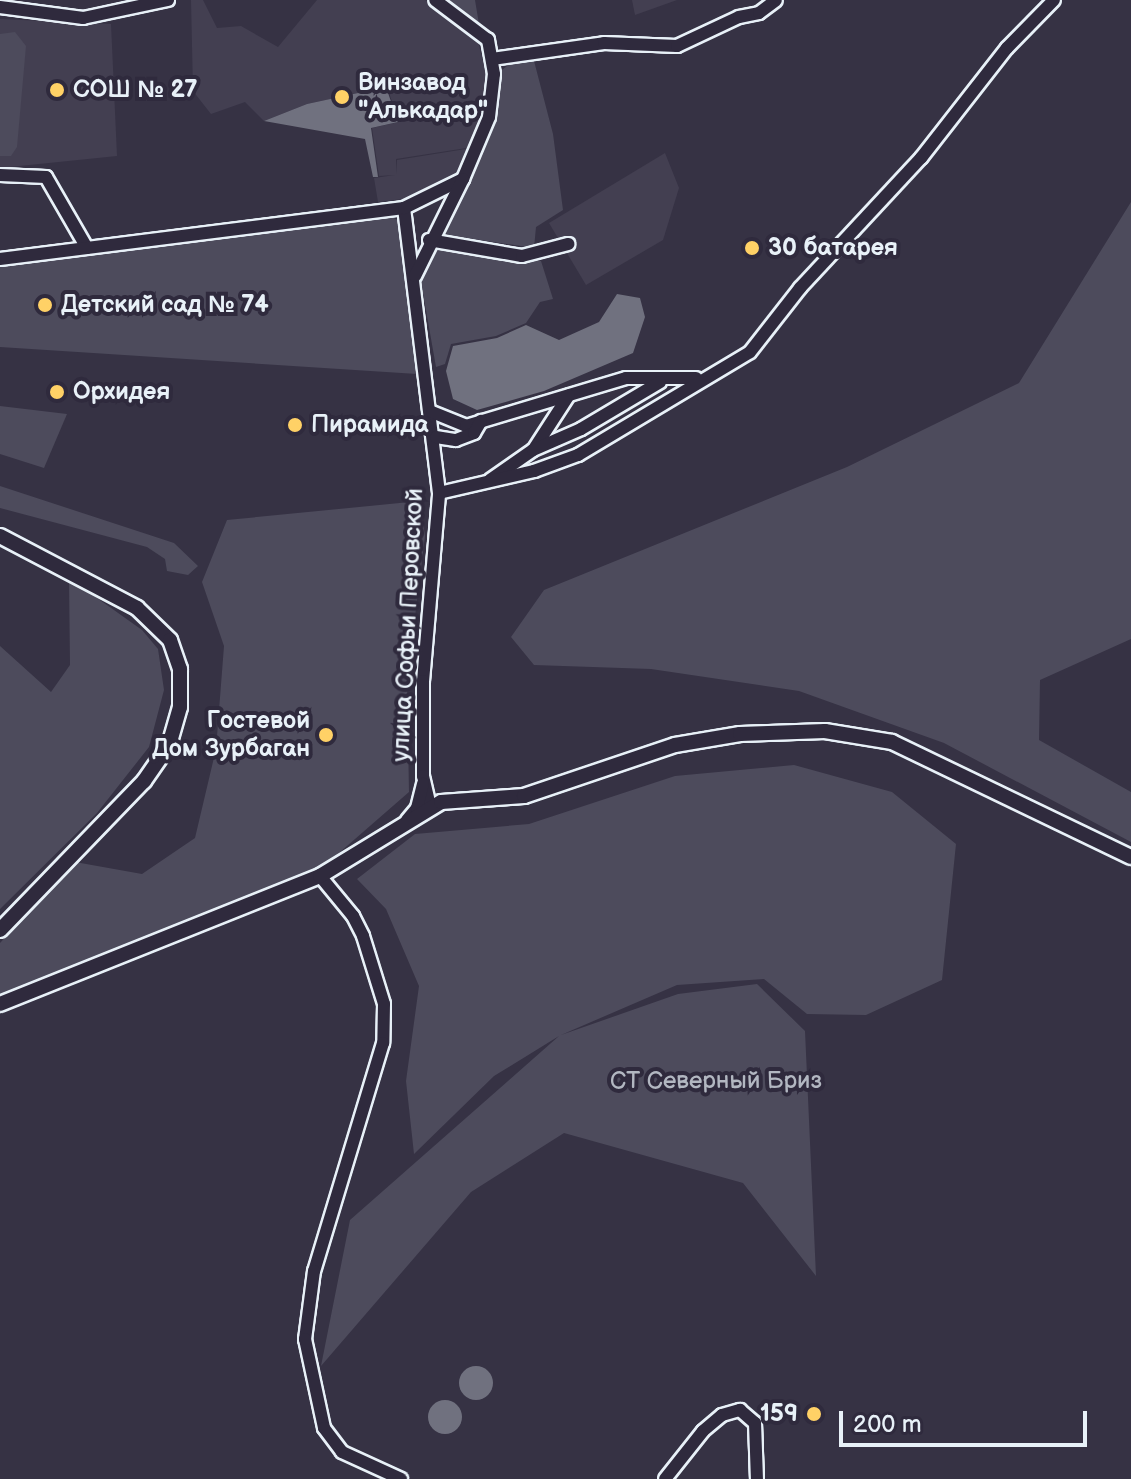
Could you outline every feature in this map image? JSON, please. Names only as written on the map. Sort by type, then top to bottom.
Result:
[{"type":"main road","points":[[0,536],[86,578],[148,619],[170,640],[180,669],[180,707],[169,745],[144,781],[0,930]]},
{"type":"main road","points":[[0,1004],[320,876],[430,806],[475,798],[537,793],[644,754],[709,738],[765,731],[834,732],[911,750],[1131,857]]},
{"type":"street","points":[[0,7],[19,6],[93,17],[168,0]]},
{"type":"street","points":[[413,285],[429,240],[463,179],[495,91],[488,40],[435,0]]},
{"type":"street","points":[[492,59],[604,43],[677,46],[739,17],[759,13],[776,0]]},
{"type":"street","points":[[439,493],[578,455],[760,343],[800,288],[921,158],[1007,48],[1049,2]]},
{"type":"street","points":[[0,175],[46,177],[87,248]]},
{"type":"street","points":[[0,259],[404,208],[463,179]]},
{"type":"street","name":"улица Софьи Перовской","points":[[404,208],[436,437],[439,493],[423,681],[423,776],[430,806]]},
{"type":"street","points":[[429,240],[522,256],[568,244]]},
{"type":"street","points":[[432,412],[466,426],[626,378],[660,382],[700,378]]},
{"type":"street","points":[[494,476],[507,456],[533,450],[581,429],[660,382]]},
{"type":"street","points":[[533,450],[569,395]]},
{"type":"street","points":[[436,437],[456,440],[474,433],[481,421]]},
{"type":"street","points":[[423,776],[435,792],[475,798]]},
{"type":"street","points":[[407,820],[420,799],[423,776]]},
{"type":"street","points":[[320,876],[353,916],[363,936],[384,1004],[383,1043],[314,1271],[305,1339],[324,1428],[342,1452],[401,1479]]},
{"type":"street","points":[[665,1479],[694,1439],[722,1415],[740,1410],[755,1423],[757,1479]]},
{"type":"shaded area","name":"Винзавод \"Алькадар\"","points":[[191,0],[203,0],[217,28],[241,26],[278,47],[317,0],[425,0],[444,11],[476,33],[490,90],[473,147],[396,159],[396,174],[397,160],[472,148],[459,175],[411,198],[378,202],[374,178],[395,175],[379,176],[372,128],[399,122],[387,87],[307,104],[264,121],[245,102],[211,114],[193,91]]},
{"type":"shaded area","points":[[632,0],[677,0],[635,15]]},
{"type":"shaded area","name":"СОШ № 27","points":[[0,19],[111,24],[117,156],[0,168]]},
{"type":"shaded area","points":[[665,153],[679,188],[663,240],[586,285],[549,223]]},
{"type":"green space","points":[[445,0],[475,0],[479,24],[448,2]]},
{"type":"green space","points":[[15,32],[26,46],[17,147],[11,156],[0,156],[0,34]]},
{"type":"green space","points":[[533,57],[553,134],[563,210],[536,227],[534,248],[447,235],[444,227],[493,123],[498,73],[516,59]]},
{"type":"green space","points":[[1131,202],[1131,639],[1040,680],[1039,740],[1131,792],[1131,842],[944,743],[799,691],[651,669],[534,665],[511,637],[544,590],[847,467],[1019,383]]},
{"type":"green space","points":[[387,215],[400,221],[417,374],[0,347],[0,266]]},
{"type":"green space","points":[[440,244],[541,261],[553,299],[540,302],[526,323],[496,336],[451,344],[445,364],[436,367],[421,282]]},
{"type":"green space","points":[[0,406],[67,414],[44,468],[0,454]]},
{"type":"green space","points":[[0,486],[174,543],[198,566],[188,575],[167,571],[165,559],[147,547],[0,508]]},
{"type":"green space","points":[[420,501],[425,536],[407,681],[409,792],[324,866],[0,995],[0,943],[75,862],[142,874],[195,838],[216,749],[224,646],[202,582],[227,520]]},
{"type":"green space","points":[[69,578],[142,630],[158,649],[164,690],[149,747],[97,813],[0,909],[0,646],[51,692],[70,665]]},
{"type":"green space","name":"СТ Северный Бриз","points":[[794,765],[892,792],[956,844],[942,980],[866,1015],[807,1014],[764,979],[677,985],[561,1035],[678,994],[757,984],[805,1031],[816,1276],[743,1183],[564,1133],[471,1192],[321,1366],[350,1220],[559,1036],[494,1076],[414,1154],[406,1081],[419,986],[386,909],[357,879],[415,834],[529,824],[675,776]]},
{"type":"water","points":[[386,87],[398,122],[371,128],[378,177],[373,177],[365,139],[264,121],[307,104]]},
{"type":"water","points":[[617,294],[640,298],[645,317],[633,353],[544,391],[477,410],[453,399],[446,371],[453,346],[497,338],[526,325],[559,340],[599,322]]},
{"type":"water","points":[[476,1366],[488,1371],[493,1383],[488,1395],[476,1400],[464,1395],[459,1383],[464,1371]]},
{"type":"water","points":[[445,1400],[457,1405],[462,1417],[457,1429],[445,1434],[433,1429],[428,1417],[433,1405]]},
{"type":"place","name":"СОШ № 27","points":[[57,90]]},
{"type":"place","name":"Винзавод \"Алькадар\"","points":[[342,97]]},
{"type":"place","name":"30 батарея","points":[[752,248]]},
{"type":"place","name":"Детский сад № 74","points":[[45,305]]},
{"type":"place","name":"Орхидея","points":[[57,392]]},
{"type":"place","name":"Пирамида","points":[[295,425]]},
{"type":"place","name":"Гостевой Дом Зурбаган","points":[[326,735]]},
{"type":"place","name":"159","points":[[814,1414]]}]
